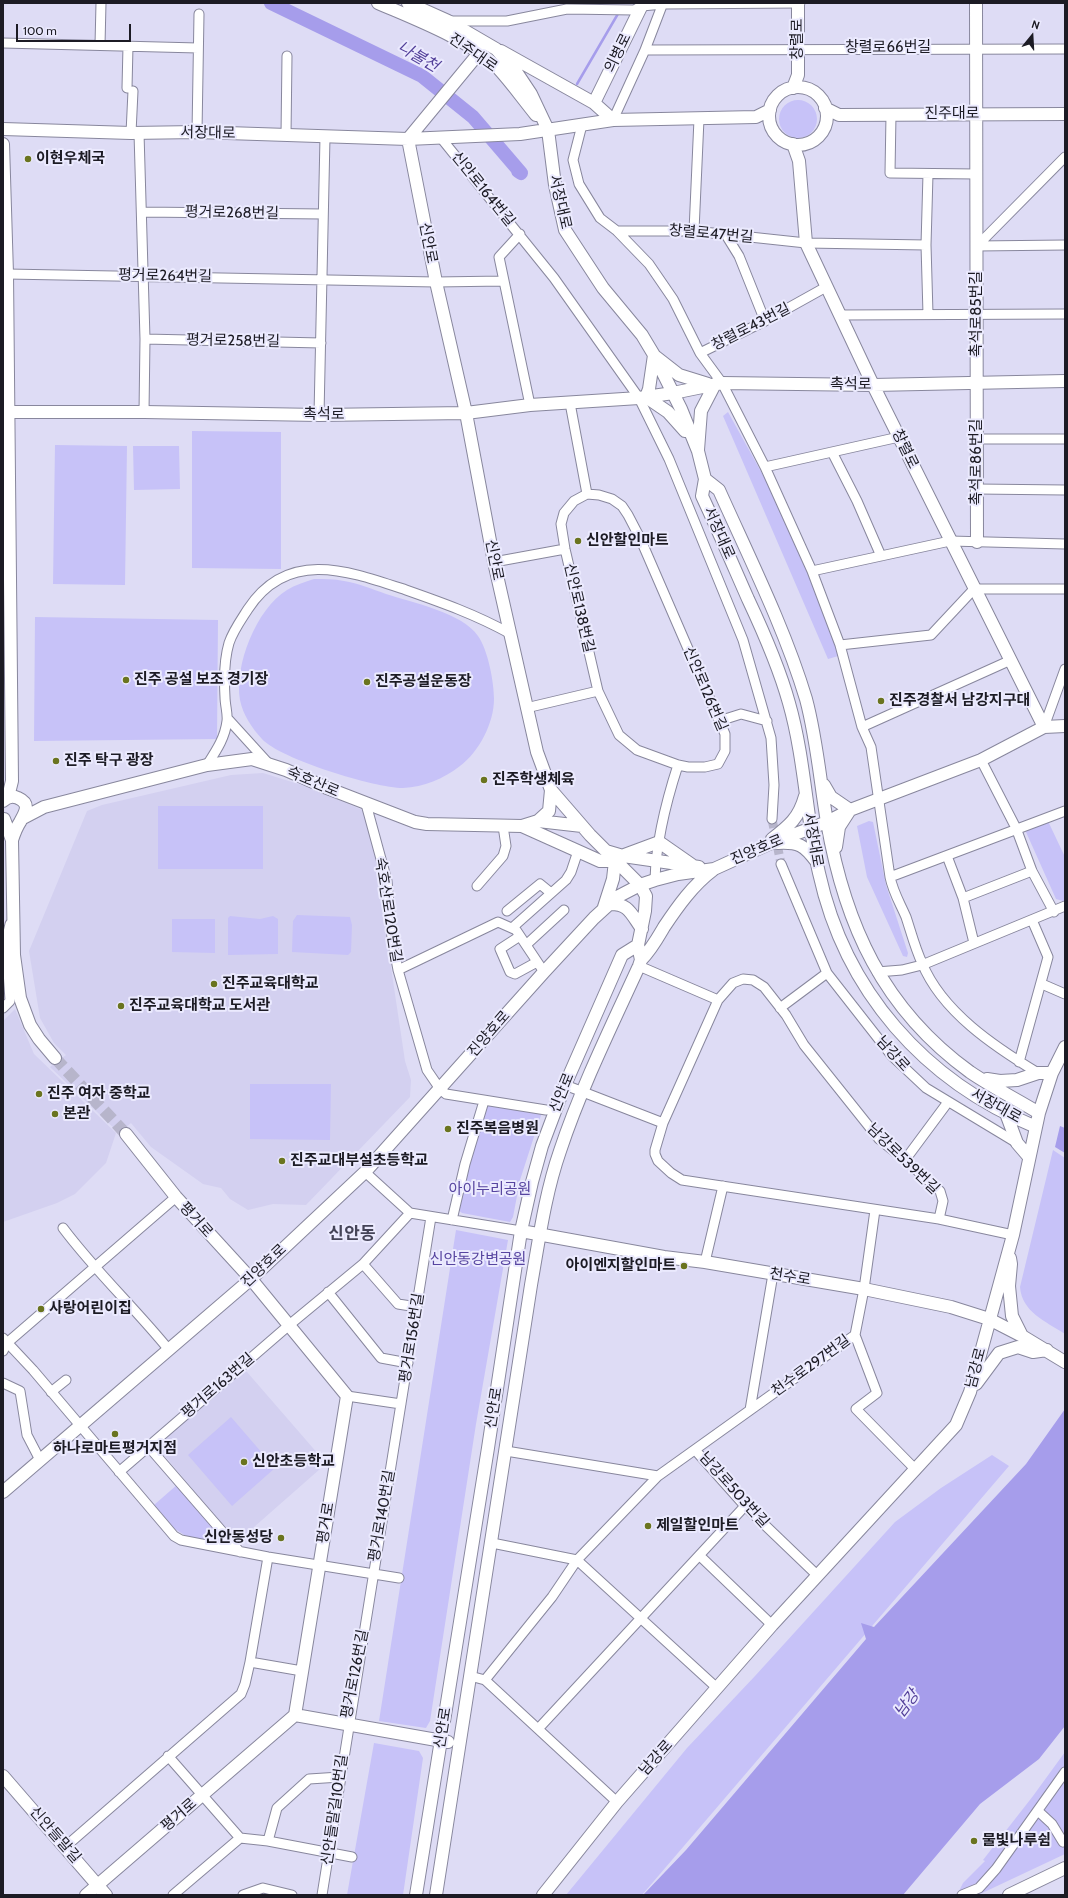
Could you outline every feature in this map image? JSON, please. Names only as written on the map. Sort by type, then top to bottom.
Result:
[{"type":"street","points":[[100,45],[101,3]]},
{"type":"street","name":"진주대로","points":[[378,3],[444,33],[479,53],[496,67],[548,130]]},
{"type":"street","name":"진주대로","points":[[408,3],[448,21],[496,49],[515,70],[531,94],[548,130]]},
{"type":"street","points":[[448,21],[507,21],[570,6],[610,10],[663,4],[799,3]]},
{"type":"street","name":"창렬로","points":[[793,88],[798,75],[799,3]]},
{"type":"street","name":"촉석로85번길","points":[[976,3],[977,383]]},
{"type":"street","points":[[613,120],[645,50],[663,4]]},
{"type":"street","name":"의병로","points":[[594,103],[640,6]]},
{"type":"street","points":[[198,132],[199,14]]},
{"type":"street","points":[[3,43],[198,48]]},
{"type":"street","points":[[128,46],[130,90],[142,212],[142,275],[145,339],[144,412]]},
{"type":"street","name":"창렬로66번길","points":[[645,50],[976,48],[1065,49]]},
{"type":"street","points":[[496,49],[506,52],[594,103],[613,120]]},
{"type":"street","points":[[408,139],[479,53]]},
{"type":"street","points":[[286,135],[287,56]]},
{"type":"street","points":[[798,75],[807,89]]},
{"type":"street","points":[[826,122],[825,108],[819,96],[807,89],[793,88],[781,93],[776,98],[770,110],[770,124],[778,137],[799,144],[818,136],[826,122],[839,115]]},
{"type":"street","points":[[825,108],[839,115]]},
{"type":"street","points":[[548,130],[613,120],[756,117],[770,110]]},
{"type":"street","name":"진주대로","points":[[839,115],[1065,114]]},
{"type":"street","points":[[891,115],[890,173],[976,174]]},
{"type":"street","points":[[756,117],[770,124]]},
{"type":"street","points":[[694,231],[699,119]]},
{"type":"street","name":"창렬로43번길","points":[[582,125],[572,160],[579,184],[600,218],[617,231],[649,264],[673,299],[700,353],[765,321],[826,287]]},
{"type":"street","name":"서장대로","points":[[3,129],[135,133],[198,132],[408,139],[520,134],[548,130],[554,185],[565,230],[603,288],[642,335],[673,393],[698,451],[705,479],[702,496],[777,662],[794,726],[817,863],[824,892],[838,932],[868,991],[887,1018],[905,1039],[932,1065],[955,1082],[1007,1116],[1036,1127]]},
{"type":"street","points":[[319,415],[325,137]]},
{"type":"street","name":"신안로164번길","points":[[441,138],[520,234],[499,257],[530,405]]},
{"type":"street","name":"신안로","points":[[408,139],[436,282],[466,413],[494,562],[537,752],[551,790],[606,851],[619,858]]},
{"type":"street","points":[[3,144],[7,274],[8,412],[7,726],[12,781],[23,801],[26,810],[12,840]]},
{"type":"street","name":"창렬로","points":[[799,144],[806,243],[873,385],[1044,727]]},
{"type":"street","points":[[977,246],[1065,157]]},
{"type":"street","points":[[928,174],[926,245],[928,314]]},
{"type":"street","name":"평거로268번길","points":[[142,212],[323,214]]},
{"type":"street","name":"창렬로47번길","points":[[617,231],[694,231],[806,243],[926,245]]},
{"type":"street","points":[[520,234],[643,397],[668,412],[679,422],[698,451]]},
{"type":"street","points":[[726,235],[739,256],[765,321]]},
{"type":"street","points":[[977,246],[1065,245]]},
{"type":"street","name":"평거로264번길","points":[[7,274],[142,275],[436,282]]},
{"type":"street","points":[[436,282],[503,281]]},
{"type":"street","points":[[840,315],[1065,314]]},
{"type":"street","name":"평거로258번길","points":[[145,339],[321,343]]},
{"type":"street","points":[[700,353],[716,384],[764,467],[812,570],[840,645],[862,727],[871,747],[893,891],[905,916],[922,965],[941,996],[980,1035],[1019,1062],[1038,1073]]},
{"type":"street","points":[[654,355],[679,375],[716,384]]},
{"type":"street","points":[[643,397],[649,389],[654,355]]},
{"type":"street","name":"촉석로","points":[[8,412],[144,412],[319,415],[466,413],[530,405],[643,397],[673,393],[716,384],[873,385],[1065,381]]},
{"type":"street","name":"촉석로86번길","points":[[977,383],[977,542]]},
{"type":"street","points":[[698,451],[701,411],[716,384]]},
{"type":"street","name":"진양호로","points":[[643,397],[743,640],[771,738],[774,777],[772,819]]},
{"type":"street","points":[[565,548],[561,524],[564,513],[574,501],[587,494],[570,403]]},
{"type":"street","points":[[764,467],[899,437]]},
{"type":"street","points":[[977,438],[1065,439]]},
{"type":"street","points":[[832,452],[857,501],[882,556]]},
{"type":"street","name":"서장대로","points":[[705,479],[719,490],[792,656],[808,708],[816,745],[827,822],[835,858],[855,927],[877,972],[905,1010],[926,1035],[980,1078],[1039,1113]]},
{"type":"street","points":[[977,489],[1065,490]]},
{"type":"street","name":"신안로126번길","points":[[587,494],[599,495],[612,499],[622,506],[628,515],[640,538],[725,734],[726,751],[718,764],[705,767],[688,767],[678,765],[637,750],[619,735],[598,691]]},
{"type":"street","points":[[812,570],[950,541],[1065,544]]},
{"type":"street","name":"신안로138번길","points":[[494,562],[565,548],[598,691]]},
{"type":"street","points":[[207,764],[221,742],[228,720],[225,698],[225,669],[229,643],[251,605],[266,588],[282,576],[320,569],[355,573],[462,609],[509,632]]},
{"type":"street","points":[[840,645],[932,635],[974,589],[1065,589]]},
{"type":"street","points":[[862,727],[1010,660]]},
{"type":"street","points":[[1044,727],[1065,669]]},
{"type":"street","points":[[526,708],[598,691]]},
{"type":"street","points":[[719,720],[741,714],[767,721]]},
{"type":"street","points":[[228,720],[268,763]]},
{"type":"street","name":"진양호로","points":[[5,1487],[80,1427],[250,1280],[365,1172],[440,1089],[540,967],[606,905],[617,897],[640,885],[656,880],[678,874],[714,869],[766,845],[827,822],[850,810],[980,760],[1044,727],[1065,726]]},
{"type":"street","name":"숙호산로","points":[[22,819],[44,807],[207,764],[252,759],[268,763],[366,804],[415,822],[427,824],[522,826],[538,821],[582,826]]},
{"type":"street","points":[[980,760],[1016,828],[1032,871],[1054,912]]},
{"type":"street","points":[[656,880],[656,861],[659,842],[668,795],[678,765]]},
{"type":"street","points":[[12,781],[5,798],[16,797],[23,801],[44,807]]},
{"type":"street","points":[[821,781],[831,797],[850,810],[839,827],[836,838],[835,858]]},
{"type":"street","points":[[538,821],[549,811],[551,790]]},
{"type":"street","points":[[766,845],[793,821],[801,810],[805,794]]},
{"type":"street","name":"숙호산로120번길","points":[[366,804],[386,881],[392,938],[398,970],[427,1070],[440,1089]]},
{"type":"street","points":[[890,878],[1065,810]]},
{"type":"street","points":[[4,819],[12,823],[22,819]]},
{"type":"street","points":[[4,819],[12,840],[14,955],[20,998],[30,1025],[39,1039],[55,1058]]},
{"type":"street","points":[[477,886],[503,856],[506,846],[503,826]]},
{"type":"street","points":[[522,826],[600,861],[619,858],[659,842]]},
{"type":"street","points":[[659,842],[694,866]]},
{"type":"street","points":[[766,845],[792,843],[799,844],[807,849],[817,863]]},
{"type":"street","points":[[512,928],[551,893],[571,872],[578,851]]},
{"type":"street","points":[[947,856],[963,898],[974,943]]},
{"type":"street","points":[[619,858],[656,861],[714,869]]},
{"type":"street","points":[[619,858],[640,885],[646,896],[642,929],[638,945],[640,963],[718,1000]]},
{"type":"street","points":[[619,858],[606,905],[620,903],[630,910],[642,929]]},
{"type":"street","name":"진양호로","points":[[781,864],[827,973]]},
{"type":"street","name":"신안로","points":[[436,1895],[459,1743],[549,1186],[560,1151],[583,1092],[640,963],[652,949],[679,906],[701,880],[714,869]]},
{"type":"street","points":[[963,898],[1032,871]]},
{"type":"street","points":[[507,911],[540,884],[551,893]]},
{"type":"street","points":[[877,972],[902,970],[922,965],[1054,912],[1065,906]]},
{"type":"street","points":[[3,1008],[10,1000],[6,941],[13,910]]},
{"type":"street","points":[[526,945],[564,910]]},
{"type":"street","points":[[1019,1062],[1042,984],[1048,957],[1032,920]]},
{"type":"street","points":[[398,970],[498,922],[516,930],[520,936],[526,945],[540,967],[515,974],[510,972],[500,949],[520,936]]},
{"type":"street","name":"신안로","points":[[416,1895],[521,1231],[540,1153],[565,1085],[622,955],[638,945]]},
{"type":"street","points":[[780,1008],[827,973]]},
{"type":"street","name":"남강로","points":[[827,973],[892,1056],[926,1088],[1017,1142]]},
{"type":"street","name":"남강로539번길","points":[[743,979],[753,980],[764,987],[780,1008],[804,1045],[879,1139],[940,1191],[943,1201],[939,1219],[682,1180],[671,1173],[658,1161],[655,1150],[663,1123],[718,1000],[733,983],[743,979]]},
{"type":"street","points":[[1042,984],[1065,994]]},
{"type":"street","name":"남강로","points":[[543,1895],[617,1802],[772,1625],[956,1425],[970,1392],[1013,1235],[1039,1113],[1052,1073],[1065,1047]]},
{"type":"street","points":[[980,1078],[1000,1081],[1017,1080],[1038,1073],[1052,1073]]},
{"type":"street","points":[[565,1085],[663,1123]]},
{"type":"street","points":[[440,1089],[446,1094],[546,1110]]},
{"type":"street","points":[[452,1220],[465,1164],[484,1100]]},
{"type":"street","points":[[905,1160],[948,1102]]},
{"type":"street","points":[[1007,1116],[1017,1142],[1029,1157]]},
{"type":"street","name":"평거로","points":[[86,1895],[295,1715],[347,1396],[250,1280],[176,1197],[126,1134]]},
{"type":"street","points":[[365,1172],[410,1213],[521,1231]]},
{"type":"street","points":[[705,1262],[723,1186]]},
{"type":"street","points":[[118,1472],[51,1392],[4,1344],[176,1197]]},
{"type":"street","name":"천수로297번길","points":[[750,1410],[855,1335],[864,1289],[875,1210]]},
{"type":"street","name":"평거로163번길","points":[[118,1472],[328,1292],[363,1264],[410,1213]]},
{"type":"street","name":"평거로156번길","points":[[347,1396],[401,1404],[431,1216]]},
{"type":"street","points":[[939,1219],[1013,1235]]},
{"type":"street","points":[[63,1228],[93,1267],[148,1324],[169,1350]]},
{"type":"street","name":"천수로","points":[[521,1231],[664,1257],[705,1262],[864,1289],[950,1306],[989,1319],[1049,1351],[1065,1362]]},
{"type":"street","points":[[1008,1250],[1011,1264],[1009,1286],[1012,1316],[1022,1336]]},
{"type":"street","points":[[363,1264],[398,1304],[417,1307]]},
{"type":"street","points":[[750,1410],[773,1274]]},
{"type":"street","points":[[328,1292],[381,1358],[408,1363]]},
{"type":"street","points":[[855,1335],[877,1393],[856,1409],[916,1470]]},
{"type":"street","points":[[970,1392],[999,1353],[1018,1348],[1032,1352],[1049,1351]]},
{"type":"street","points":[[51,1392],[66,1380]]},
{"type":"street","points":[[3,1382],[20,1391],[27,1435],[40,1460]]},
{"type":"street","name":"평거로140번길","points":[[118,1472],[174,1536],[188,1543],[372,1574],[401,1404]]},
{"type":"street","name":"남강로503번길","points":[[750,1410],[696,1451],[746,1506],[818,1576]]},
{"type":"street","points":[[148,1446],[240,1552]]},
{"type":"street","points":[[506,1451],[658,1476]]},
{"type":"street","points":[[485,1680],[552,1597],[577,1560],[658,1476],[696,1451]]},
{"type":"street","points":[[538,1729],[746,1506]]},
{"type":"street","points":[[492,1543],[577,1560],[717,1688]]},
{"type":"street","points":[[700,1556],[772,1625]]},
{"type":"street","points":[[65,1847],[241,1694],[250,1662],[268,1557]]},
{"type":"street","points":[[372,1574],[399,1578]]},
{"type":"street","name":"평거로126번길","points":[[295,1715],[348,1725],[372,1574]]},
{"type":"street","points":[[250,1662],[302,1671]]},
{"type":"street","points":[[470,1676],[485,1680],[617,1802]]},
{"type":"street","points":[[348,1725],[459,1743]]},
{"type":"street","name":"신안들말길10번길","points":[[322,1895],[348,1725]]},
{"type":"street","points":[[168,1756],[240,1838],[268,1841],[352,1857]]},
{"type":"street","points":[[962,1895],[979,1888],[996,1869],[1065,1772]]},
{"type":"street","name":"신안들말길","points":[[3,1776],[106,1895]]},
{"type":"street","points":[[268,1841],[277,1808],[298,1788],[309,1779],[340,1777]]},
{"type":"street","points":[[1038,1810],[1052,1824],[1063,1842],[1065,1841]]},
{"type":"street","points":[[175,1894],[240,1838]]},
{"type":"street","points":[[1009,1895],[1065,1868]]},
{"type":"street","points":[[243,1895],[263,1888],[292,1895]]},
{"type":"shaded area","name":"진주교육대학교","points":[[263,773],[308,787],[367,812],[381,877],[386,934],[405,1061],[411,1080],[410,1097],[306,1205],[273,1204],[248,1210],[230,1199],[221,1188],[203,1184],[151,1147],[131,1123],[119,1133],[50,1067],[66,1055],[54,1043],[40,1018],[29,951],[87,811],[102,805],[231,775]]},
{"type":"shaded area","name":"진주 여자 중학교","points":[[15,1009],[34,1054],[116,1133],[106,1163],[75,1194],[57,1203],[3,1222],[3,1021]]},
{"type":"shaded area","name":"신안초등학교","points":[[241,1370],[247,1372],[319,1455],[320,1469],[237,1542],[159,1449],[159,1441]]},
{"type":"green space","points":[[794,100],[802,100],[812,105],[816,112],[816,126],[812,133],[802,138],[794,138],[784,133],[782,130],[779,123],[779,115],[784,105],[787,103]]},
{"type":"green space","points":[[728,412],[795,533],[845,654],[828,659],[723,416]]},
{"type":"green space","points":[[192,431],[281,432],[281,569],[192,568]]},
{"type":"green space","points":[[55,445],[127,446],[125,585],[53,584]]},
{"type":"green space","points":[[133,446],[179,446],[180,489],[134,490]]},
{"type":"green space","name":"진주공설운동장","points":[[314,579],[354,583],[436,609],[461,621],[471,628],[478,636],[485,649],[492,675],[494,692],[493,708],[488,727],[479,745],[460,766],[447,775],[426,784],[403,788],[390,787],[351,778],[307,763],[272,747],[262,739],[248,721],[240,700],[240,671],[244,655],[257,624],[266,610],[276,599],[290,588]]},
{"type":"green space","name":"진주 공설 보조 경기장","points":[[35,617],[218,620],[217,739],[34,741]]},
{"type":"green space","points":[[158,806],[263,806],[263,869],[158,869]]},
{"type":"green space","points":[[1047,819],[1065,857],[1065,900],[1063,901],[1056,899],[1026,832],[1028,826]]},
{"type":"green space","points":[[869,821],[873,822],[886,885],[908,953],[907,957],[903,956],[867,877],[857,826]]},
{"type":"green space","points":[[297,915],[350,917],[352,925],[351,952],[348,955],[292,952],[293,921]]},
{"type":"green space","points":[[230,916],[260,919],[273,916],[278,919],[278,954],[228,955],[228,918]]},
{"type":"green space","points":[[172,919],[215,919],[215,953],[172,952]]},
{"type":"green space","points":[[250,1084],[331,1084],[330,1140],[250,1139]]},
{"type":"green space","name":"아이누리공원","points":[[488,1103],[542,1112],[520,1180],[513,1217],[510,1222],[462,1213],[457,1209],[470,1160]]},
{"type":"green space","points":[[1053,1150],[1065,1158],[1065,1334],[1042,1320],[1030,1309],[1025,1303],[1020,1287]]},
{"type":"green space","name":"신안동강변공원","points":[[456,1230],[508,1240],[476,1424],[430,1721],[426,1728],[379,1721]]},
{"type":"green space","points":[[231,1417],[275,1468],[232,1506],[188,1455]]},
{"type":"green space","points":[[992,1455],[1009,1466],[642,1895],[566,1895],[687,1748],[755,1676],[895,1522],[941,1488]]},
{"type":"green space","points":[[178,1484],[226,1539],[221,1544],[186,1536],[175,1529],[154,1505]]},
{"type":"green space","points":[[374,1743],[419,1751],[423,1758],[403,1895],[347,1895]]},
{"type":"green space","points":[[1065,1752],[1065,1854],[978,1895],[957,1895],[963,1883],[985,1861],[983,1860]]},
{"type":"water","points":[[1060,1126],[1065,1128],[1065,1153],[1055,1147]]},
{"type":"water","name":"남강","points":[[1065,1409],[1065,1726],[1039,1759],[980,1804],[903,1895],[643,1895],[686,1850],[866,1639],[861,1623],[874,1627],[1026,1464]]},
{"type":"waterway","name":"나불천","points":[[271,3],[422,76],[473,117],[521,173],[518,171]]},
{"type":"waterway","points":[[577,84],[619,12]]},
{"type":"tunnel","points":[[772,819],[781,864]]},
{"type":"tunnel","points":[[55,1058],[126,1134]]},
{"type":"place","name":"이현우체국","points":[[28,159]]},
{"type":"place","name":"신안할인마트","points":[[578,541]]},
{"type":"place","name":"진주 공설 보조 경기장","points":[[126,680]]},
{"type":"place","name":"진주공설운동장","points":[[367,682]]},
{"type":"place","name":"진주경찰서 남강지구대","points":[[881,701]]},
{"type":"place","name":"진주 탁구 광장","points":[[56,761]]},
{"type":"place","name":"진주학생체육","points":[[484,780]]},
{"type":"place","name":"진주교육대학교","points":[[214,984]]},
{"type":"place","name":"진주교육대학교 도서관","points":[[121,1006]]},
{"type":"place","name":"진주 여자 중학교","points":[[39,1094]]},
{"type":"place","name":"본관","points":[[55,1114]]},
{"type":"place","name":"진주복음병원","points":[[448,1129]]},
{"type":"place","name":"진주교대부설초등학교","points":[[282,1161]]},
{"type":"place","name":"아이엔지할인마트","points":[[684,1266]]},
{"type":"place","name":"사랑어린이집","points":[[41,1309]]},
{"type":"place","name":"하나로마트평거지점","points":[[115,1434]]},
{"type":"place","name":"신안초등학교","points":[[244,1462]]},
{"type":"place","name":"제일할인마트","points":[[648,1526]]},
{"type":"place","name":"신안동성당","points":[[281,1538]]},
{"type":"place","name":"물빛나루쉼","points":[[974,1841]]},
{"type":"district","name":"신안동","points":[[352,1234]]}]
